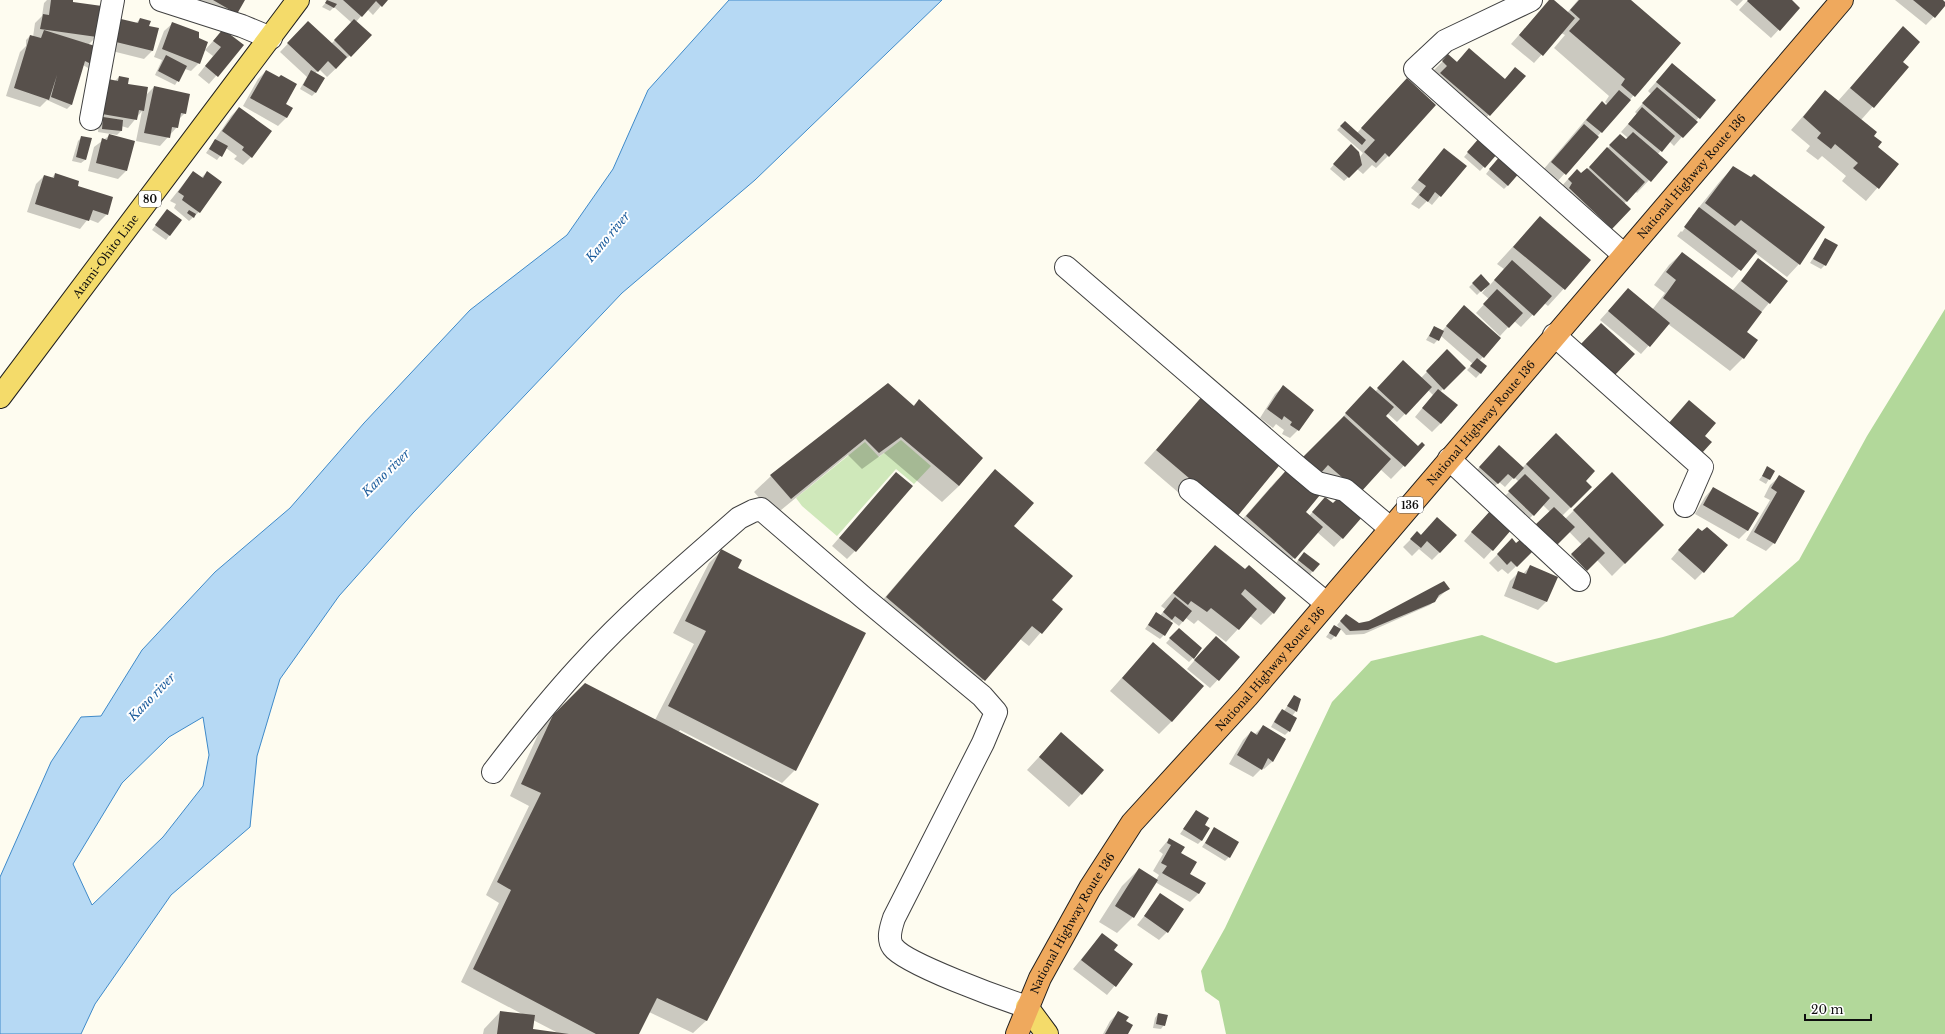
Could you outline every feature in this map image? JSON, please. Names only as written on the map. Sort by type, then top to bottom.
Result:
[{"type":"highway","name":"National Highway Route 136","points":[[1017,1034],[1040,978],[1090,888],[1132,824],[1247,697],[1554,335],[1624,255],[1712,149],[1842,0]]},
{"type":"main road","name":"Atami-Ohito Line","points":[[0,397],[271,38],[298,0]]},
{"type":"main road","points":[[1027,1007],[1047,1034]]},
{"type":"street","points":[[91,119],[113,0]]},
{"type":"street","points":[[161,0],[242,26],[271,38]]},
{"type":"street","points":[[1531,0],[1445,41],[1415,70],[1624,255]]},
{"type":"street","points":[[1066,267],[1308,475],[1318,483],[1345,490],[1390,528]]},
{"type":"street","points":[[1554,335],[1702,467],[1685,506]]},
{"type":"street","points":[[1449,459],[1579,580]]},
{"type":"street","points":[[1190,490],[1326,603]]},
{"type":"street","points":[[493,772],[520,737],[586,660],[650,598],[739,518],[761,509],[864,598],[982,696],[996,712],[983,743],[894,918],[889,934],[893,947],[914,962],[1027,1007]]},
{"type":"green space","points":[[1945,309],[1945,1034],[1226,1034],[1219,1001],[1205,991],[1201,971],[1225,928],[1332,702],[1371,661],[1482,635],[1556,663],[1663,637],[1733,617],[1799,560],[1867,436]]},
{"type":"green space","points":[[901,440],[931,466],[914,484],[896,469],[837,536],[802,506],[796,498],[865,442],[879,457]]},
{"type":"water","name":"Kano river","points":[[729,0],[942,0],[755,180],[622,293],[413,513],[339,596],[280,679],[257,756],[250,827],[171,895],[95,1004],[81,1034],[0,1034],[0,877],[51,762],[81,717],[101,716],[142,650],[215,572],[290,508],[364,423],[470,310],[567,235],[613,169],[648,90]],"holes":[[[203,717],[209,755],[203,786],[163,837],[92,905],[73,864],[122,783],[169,737]]]},
{"type":"building","points":[[51,0],[73,0],[73,2],[102,6],[97,37],[40,29],[43,14],[49,15]]},
{"type":"building","points":[[213,0],[245,0],[237,14]]},
{"type":"building","points":[[327,0],[337,4],[334,8],[325,3]]},
{"type":"building","points":[[343,0],[388,0],[382,7],[376,1],[362,17]]},
{"type":"building","points":[[1549,0],[1554,0],[1575,18],[1543,56],[1519,35]]},
{"type":"building","points":[[1579,0],[1631,0],[1681,43],[1635,97],[1621,85],[1625,79],[1569,31],[1580,19],[1570,10]]},
{"type":"building","points":[[1792,0],[1800,8],[1780,31],[1747,1]]},
{"type":"building","points":[[1913,0],[1943,0],[1945,2],[1945,6],[1935,18]]},
{"type":"building","points":[[140,18],[151,21],[149,26],[159,28],[153,51],[116,42],[121,19],[138,23]]},
{"type":"building","points":[[354,19],[372,35],[351,57],[334,40]]},
{"type":"building","points":[[308,21],[347,57],[336,69],[328,61],[318,72],[287,43]]},
{"type":"building","points":[[172,22],[199,32],[199,38],[208,42],[200,64],[162,49]]},
{"type":"building","points":[[1903,26],[1920,42],[1903,62],[1909,67],[1874,108],[1850,88]]},
{"type":"building","points":[[223,29],[244,45],[218,77],[205,66],[221,47],[213,41]]},
{"type":"building","points":[[44,30],[95,46],[93,65],[85,61],[72,105],[51,97],[57,75],[49,100],[14,88],[30,35],[41,38]]},
{"type":"building","points":[[1469,48],[1505,79],[1515,67],[1526,76],[1490,116],[1440,73],[1447,66],[1442,61],[1448,54],[1457,62]]},
{"type":"building","points":[[166,55],[187,66],[179,82],[158,71]]},
{"type":"building","points":[[1672,63],[1716,100],[1700,119],[1656,82]]},
{"type":"building","points":[[266,70],[279,77],[281,75],[297,84],[286,104],[293,108],[287,118],[250,98]]},
{"type":"building","points":[[311,70],[325,78],[316,93],[303,85]]},
{"type":"building","points":[[119,76],[129,78],[128,84],[148,87],[144,111],[139,110],[137,120],[102,114],[108,79],[118,81]]},
{"type":"building","points":[[1407,78],[1436,105],[1389,157],[1385,153],[1376,163],[1364,152],[1375,140],[1361,128]]},
{"type":"building","points":[[154,86],[190,94],[186,114],[181,113],[178,128],[172,127],[170,138],[144,133]]},
{"type":"building","points":[[1657,87],[1698,122],[1683,138],[1642,103]]},
{"type":"building","points":[[1619,90],[1631,100],[1602,133],[1586,120],[1602,101],[1606,105]]},
{"type":"building","points":[[1825,90],[1877,132],[1874,136],[1882,142],[1878,147],[1899,164],[1879,189],[1853,168],[1858,163],[1835,144],[1831,149],[1817,138],[1821,133],[1803,117]]},
{"type":"building","points":[[239,107],[272,131],[252,158],[242,150],[244,147],[222,131]]},
{"type":"building","points":[[1642,107],[1675,136],[1662,152],[1628,124]]},
{"type":"building","points":[[103,117],[123,120],[122,131],[102,129]]},
{"type":"building","points":[[1345,121],[1366,140],[1362,145],[1340,126]]},
{"type":"building","points":[[1584,124],[1599,137],[1566,175],[1551,162]]},
{"type":"building","points":[[1633,132],[1668,162],[1651,182],[1609,145],[1620,134],[1626,139]]},
{"type":"building","points":[[109,134],[135,141],[127,171],[96,163],[102,138],[107,140]]},
{"type":"building","points":[[81,136],[92,138],[86,160],[76,157]]},
{"type":"building","points":[[1480,137],[1498,153],[1485,168],[1467,152]]},
{"type":"building","points":[[215,139],[228,146],[222,157],[209,149]]},
{"type":"building","points":[[1351,144],[1359,152],[1362,165],[1349,178],[1333,164]]},
{"type":"building","points":[[1607,147],[1645,182],[1627,202],[1589,167]]},
{"type":"building","points":[[1444,148],[1467,166],[1441,197],[1435,192],[1428,202],[1419,195],[1426,186],[1418,180]]},
{"type":"building","points":[[1501,155],[1521,171],[1508,186],[1489,169]]},
{"type":"building","points":[[1733,166],[1751,177],[1754,174],[1825,227],[1800,265],[1741,220],[1735,226],[1705,203]]},
{"type":"building","points":[[1587,168],[1631,209],[1612,229],[1569,188],[1572,183],[1568,179],[1577,169],[1581,173]]},
{"type":"building","points":[[193,171],[203,178],[207,171],[222,182],[200,213],[182,200],[184,196],[178,192]]},
{"type":"building","points":[[55,173],[79,181],[78,186],[113,197],[108,215],[93,210],[89,221],[35,204],[44,175],[54,178]]},
{"type":"building","points":[[1699,207],[1757,251],[1741,271],[1684,227]]},
{"type":"building","points":[[167,209],[182,220],[170,236],[155,225]]},
{"type":"building","points":[[189,210],[196,214],[194,218],[187,213]]},
{"type":"building","points":[[1540,216],[1591,260],[1565,290],[1513,247]]},
{"type":"building","points":[[1825,238],[1838,245],[1826,266],[1813,259]]},
{"type":"building","points":[[1682,252],[1762,312],[1747,332],[1758,340],[1744,359],[1663,298],[1676,280],[1666,272]]},
{"type":"building","points":[[1758,258],[1788,281],[1770,304],[1741,281]]},
{"type":"building","points":[[1512,260],[1552,296],[1534,316],[1494,280]]},
{"type":"building","points":[[1481,274],[1490,284],[1481,292],[1472,283]]},
{"type":"building","points":[[1628,288],[1670,323],[1650,347],[1608,311]]},
{"type":"building","points":[[1497,289],[1523,313],[1509,328],[1483,304]]},
{"type":"building","points":[[1464,305],[1501,338],[1484,358],[1446,326]]},
{"type":"building","points":[[1601,323],[1635,354],[1614,376],[1580,345]]},
{"type":"building","points":[[1434,326],[1444,331],[1439,341],[1429,336]]},
{"type":"building","points":[[1447,349],[1466,368],[1444,390],[1426,371]]},
{"type":"building","points":[[1477,358],[1487,366],[1481,374],[1470,366]]},
{"type":"building","points":[[1403,360],[1432,387],[1406,415],[1377,388]]},
{"type":"building","points":[[888,383],[914,406],[919,399],[983,458],[959,486],[901,437],[879,453],[865,439],[791,499],[770,475]]},
{"type":"building","points":[[1283,385],[1314,410],[1299,431],[1290,425],[1292,422],[1284,416],[1282,420],[1267,409]]},
{"type":"building","points":[[1370,386],[1394,407],[1386,416],[1418,446],[1422,442],[1425,445],[1405,467],[1345,413]]},
{"type":"building","points":[[1438,389],[1458,405],[1441,424],[1422,408]]},
{"type":"building","points":[[1204,394],[1283,461],[1236,518],[1156,450]]},
{"type":"building","points":[[1689,400],[1716,423],[1705,436],[1712,442],[1702,453],[1668,424]]},
{"type":"building","points":[[1344,416],[1391,459],[1360,493],[1328,465],[1320,474],[1302,458]]},
{"type":"building","points":[[1556,433],[1595,471],[1586,481],[1592,487],[1571,508],[1526,464]]},
{"type":"building","points":[[1499,445],[1524,468],[1514,479],[1508,474],[1498,484],[1479,467]]},
{"type":"building","points":[[1767,466],[1775,471],[1770,480],[1762,476]]},
{"type":"building","points":[[1289,467],[1320,495],[1306,512],[1323,527],[1295,559],[1246,516]]},
{"type":"building","points":[[995,469],[1034,503],[1014,526],[1073,576],[1052,600],[1063,609],[1042,634],[1032,626],[985,681],[886,597]]},
{"type":"building","points":[[896,472],[913,486],[856,552],[839,538]]},
{"type":"building","points":[[1612,472],[1664,525],[1625,564],[1573,510]]},
{"type":"building","points":[[1525,474],[1550,498],[1534,516],[1508,491]]},
{"type":"building","points":[[1779,475],[1805,491],[1775,544],[1754,532],[1777,492],[1771,488]]},
{"type":"building","points":[[1713,487],[1759,513],[1748,531],[1703,505]]},
{"type":"building","points":[[1340,496],[1363,516],[1343,539],[1312,512],[1325,497],[1333,503]]},
{"type":"building","points":[[1554,507],[1575,527],[1556,546],[1535,525]]},
{"type":"building","points":[[1491,510],[1512,529],[1493,551],[1471,532]]},
{"type":"building","points":[[1437,517],[1457,535],[1440,553],[1427,541],[1421,548],[1410,539],[1417,531],[1421,535]]},
{"type":"building","points":[[1707,527],[1728,545],[1704,573],[1678,550],[1698,528],[1702,531]]},
{"type":"building","points":[[1589,537],[1605,553],[1587,571],[1571,554]]},
{"type":"building","points":[[1512,538],[1516,543],[1521,539],[1533,551],[1517,567],[1511,561],[1507,565],[1497,554]]},
{"type":"building","points":[[1215,545],[1245,569],[1249,565],[1286,598],[1274,614],[1245,589],[1241,594],[1257,609],[1239,630],[1211,608],[1207,612],[1191,601],[1188,605],[1173,593]]},
{"type":"building","points":[[721,549],[742,560],[738,568],[866,633],[796,771],[668,706],[706,631],[685,621]]},
{"type":"building","points":[[1304,552],[1320,564],[1313,572],[1298,560]]},
{"type":"building","points":[[1530,565],[1558,577],[1547,602],[1512,588],[1518,571],[1526,574]]},
{"type":"building","points":[[1444,581],[1450,589],[1439,595],[1435,602],[1368,630],[1350,631],[1340,621],[1346,614],[1359,623],[1369,621]]},
{"type":"building","points":[[1175,597],[1192,611],[1183,622],[1175,616],[1172,620],[1163,612]]},
{"type":"building","points":[[1156,612],[1173,623],[1165,636],[1148,625]]},
{"type":"building","points":[[1334,625],[1341,629],[1336,637],[1329,633]]},
{"type":"building","points":[[1179,628],[1202,648],[1194,659],[1169,638]]},
{"type":"building","points":[[1216,636],[1240,657],[1219,681],[1194,660]]},
{"type":"building","points":[[1153,642],[1204,686],[1172,722],[1122,678]]},
{"type":"building","points":[[585,683],[819,804],[707,1021],[657,998],[639,1034],[596,1034],[473,969],[511,890],[497,882],[541,793],[521,784],[553,715]]},
{"type":"building","points":[[1294,695],[1301,699],[1297,712],[1287,706]]},
{"type":"building","points":[[1282,709],[1297,718],[1290,732],[1274,722]]},
{"type":"building","points":[[1263,725],[1286,739],[1273,762],[1268,758],[1262,770],[1237,755],[1251,731],[1257,735]]},
{"type":"building","points":[[1061,732],[1104,770],[1082,795],[1039,757]]},
{"type":"building","points":[[1196,810],[1209,818],[1205,825],[1210,828],[1202,841],[1183,829]]},
{"type":"building","points":[[1214,827],[1239,842],[1230,858],[1205,843]]},
{"type":"building","points":[[1169,838],[1185,847],[1181,853],[1197,862],[1190,874],[1206,883],[1199,894],[1162,873],[1167,866],[1161,863],[1171,845],[1167,843]]},
{"type":"building","points":[[1139,868],[1158,880],[1134,918],[1115,906]]},
{"type":"building","points":[[1160,893],[1184,909],[1168,933],[1144,916]]},
{"type":"building","points":[[1102,933],[1118,945],[1114,950],[1133,964],[1116,987],[1081,960]]},
{"type":"building","points":[[500,1011],[535,1015],[533,1029],[569,1034],[497,1034]]},
{"type":"building","points":[[1118,1011],[1129,1017],[1126,1021],[1133,1025],[1128,1034],[1105,1034]]},
{"type":"building","points":[[1158,1013],[1168,1015],[1165,1026],[1156,1024]]}]
